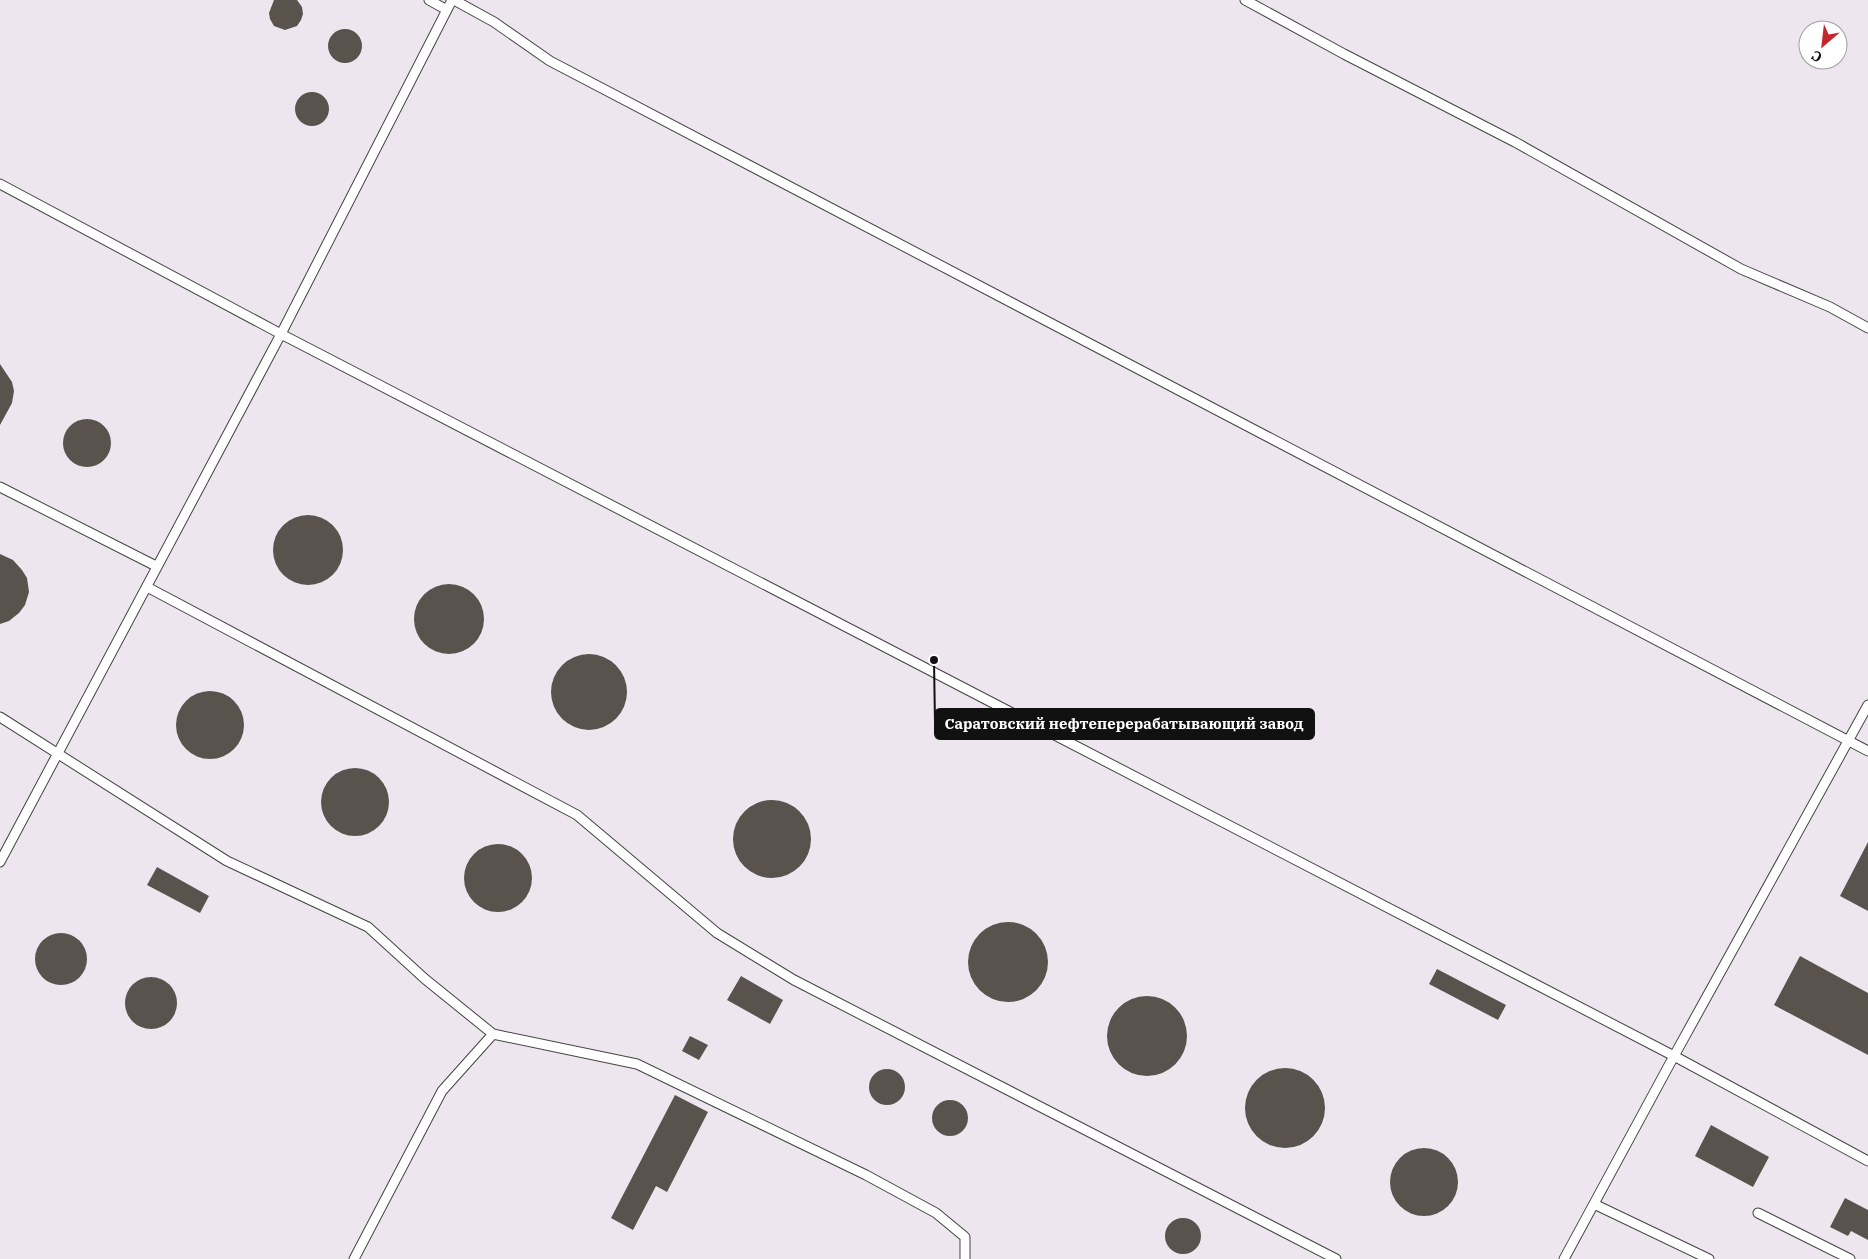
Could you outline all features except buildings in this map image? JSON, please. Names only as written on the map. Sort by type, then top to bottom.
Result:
[{"type":"lane","points":[[429,0],[447,10]]},
{"type":"lane","points":[[0,862],[281,334],[453,0],[494,22],[550,61],[1868,751]]},
{"type":"lane","points":[[1245,0],[1515,142],[1741,269],[1830,307],[1868,328]]},
{"type":"lane","points":[[0,184],[281,334],[1674,1056],[1868,1161]]},
{"type":"lane","points":[[0,487],[156,566]]},
{"type":"lane","points":[[147,587],[577,815],[717,933],[794,980],[1336,1259]]},
{"type":"lane","points":[[1564,1259],[1868,705]]},
{"type":"lane","points":[[0,717],[227,861],[368,927],[424,979],[493,1034],[637,1064],[866,1175],[936,1213],[965,1237],[965,1259]]},
{"type":"lane","points":[[354,1259],[442,1091],[493,1034]]},
{"type":"lane","points":[[1594,1204],[1710,1259]]},
{"type":"lane","points":[[1758,1213],[1850,1259]]},
{"type":"shaded area","points":[[0,0],[1868,0],[1868,1259],[0,1259]]},
{"type":"place","name":"Саратовский нефтеперерабатывающий завод","points":[[934,660]]}]
